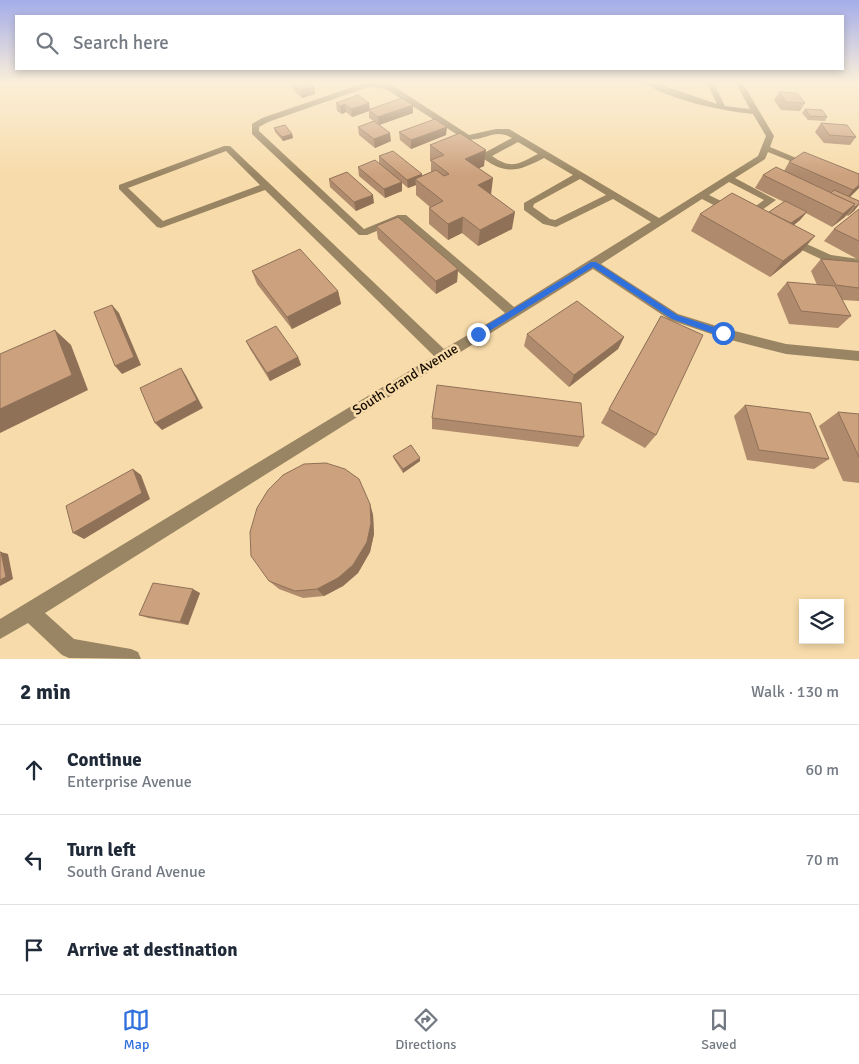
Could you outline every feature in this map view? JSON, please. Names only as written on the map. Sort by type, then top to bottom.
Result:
[{"type":"street","points":[[287,113],[265,120],[255,126],[255,132],[364,233],[402,217],[512,313]]},
{"type":"street","points":[[429,113],[467,137],[475,138],[491,131],[500,130],[545,154],[658,222]]},
{"type":"street","points":[[755,113],[770,136],[766,148],[815,168]]},
{"type":"street","points":[[518,139],[490,152],[487,154],[487,157],[503,168],[511,169],[545,154]]},
{"type":"street","points":[[267,186],[161,224],[122,187],[227,148],[267,186],[443,356]]},
{"type":"street","name":"South Grand Avenue","points":[[0,630],[593,264],[762,156],[766,148]]},
{"type":"street","points":[[581,175],[529,204],[528,208],[548,222],[556,224],[613,195]]},
{"type":"street","points":[[701,195],[749,220],[771,200],[728,178]]},
{"type":"street","points":[[779,235],[812,252],[829,258],[859,263]]},
{"type":"street","points":[[593,264],[674,317],[723,333],[786,349],[859,356]]},
{"type":"street","points":[[30,612],[69,648],[131,659]]},
{"type":"building","points":[[372,113],[390,113],[378,117]]},
{"type":"building","points":[[808,113],[824,113],[827,117],[810,116]]},
{"type":"building","points":[[435,119],[447,127],[411,140],[399,132]]},
{"type":"building","points":[[374,121],[390,133],[374,139],[358,127]]},
{"type":"building","points":[[821,123],[847,125],[856,137],[829,135]]},
{"type":"building","points":[[285,125],[292,134],[282,137],[274,128]]},
{"type":"building","points":[[460,133],[486,150],[465,159],[493,178],[478,185],[515,212],[480,230],[463,217],[448,224],[429,208],[443,201],[415,179],[436,170],[444,176],[449,174],[431,160],[444,155],[430,145]]},
{"type":"building","points":[[393,151],[422,174],[407,180],[379,156]]},
{"type":"building","points":[[804,152],[859,174],[859,185],[853,190],[789,162]]},
{"type":"building","points":[[375,160],[402,182],[384,189],[358,167]]},
{"type":"building","points":[[776,167],[855,204],[843,214],[763,175]]},
{"type":"building","points":[[347,172],[373,195],[354,202],[329,179]]},
{"type":"building","points":[[834,190],[859,201],[859,204],[855,207],[853,206],[855,204],[831,193]]},
{"type":"building","points":[[732,193],[815,236],[783,261],[700,214]]},
{"type":"building","points":[[785,201],[807,212],[791,223],[769,212]]},
{"type":"building","points":[[859,209],[859,241],[834,229]]},
{"type":"building","points":[[398,217],[458,269],[436,281],[376,226]]},
{"type":"building","points":[[300,249],[338,291],[287,317],[252,271]]},
{"type":"building","points":[[821,259],[859,262],[859,288],[836,285]]},
{"type":"building","points":[[787,282],[835,286],[851,316],[801,311]]},
{"type":"building","points":[[577,301],[624,337],[574,375],[527,334]]},
{"type":"building","points":[[112,305],[134,357],[115,366],[94,312]]},
{"type":"building","points":[[661,316],[703,335],[656,435],[609,409]]},
{"type":"building","points":[[276,326],[298,357],[267,373],[246,341]]},
{"type":"building","points":[[55,330],[72,375],[0,409],[0,354]]},
{"type":"building","points":[[181,368],[197,400],[155,423],[140,388]]},
{"type":"building","points":[[437,385],[581,403],[584,437],[432,418]]},
{"type":"building","points":[[745,405],[810,413],[829,459],[759,450]]},
{"type":"building","points":[[838,412],[859,414],[859,457]]},
{"type":"building","points":[[411,445],[420,458],[403,469],[393,456]]},
{"type":"building","points":[[326,463],[345,469],[359,479],[370,504],[371,523],[367,542],[353,565],[338,578],[317,589],[295,591],[269,581],[251,556],[250,532],[257,508],[268,490],[283,475],[304,464]]},
{"type":"building","points":[[133,469],[142,493],[73,533],[66,506]]},
{"type":"building","points":[[0,552],[6,577],[0,580]]},
{"type":"building","points":[[153,583],[193,589],[180,622],[139,615]]},
{"type":"route","points":[[478,334],[593,264],[674,317],[723,333]]}]
